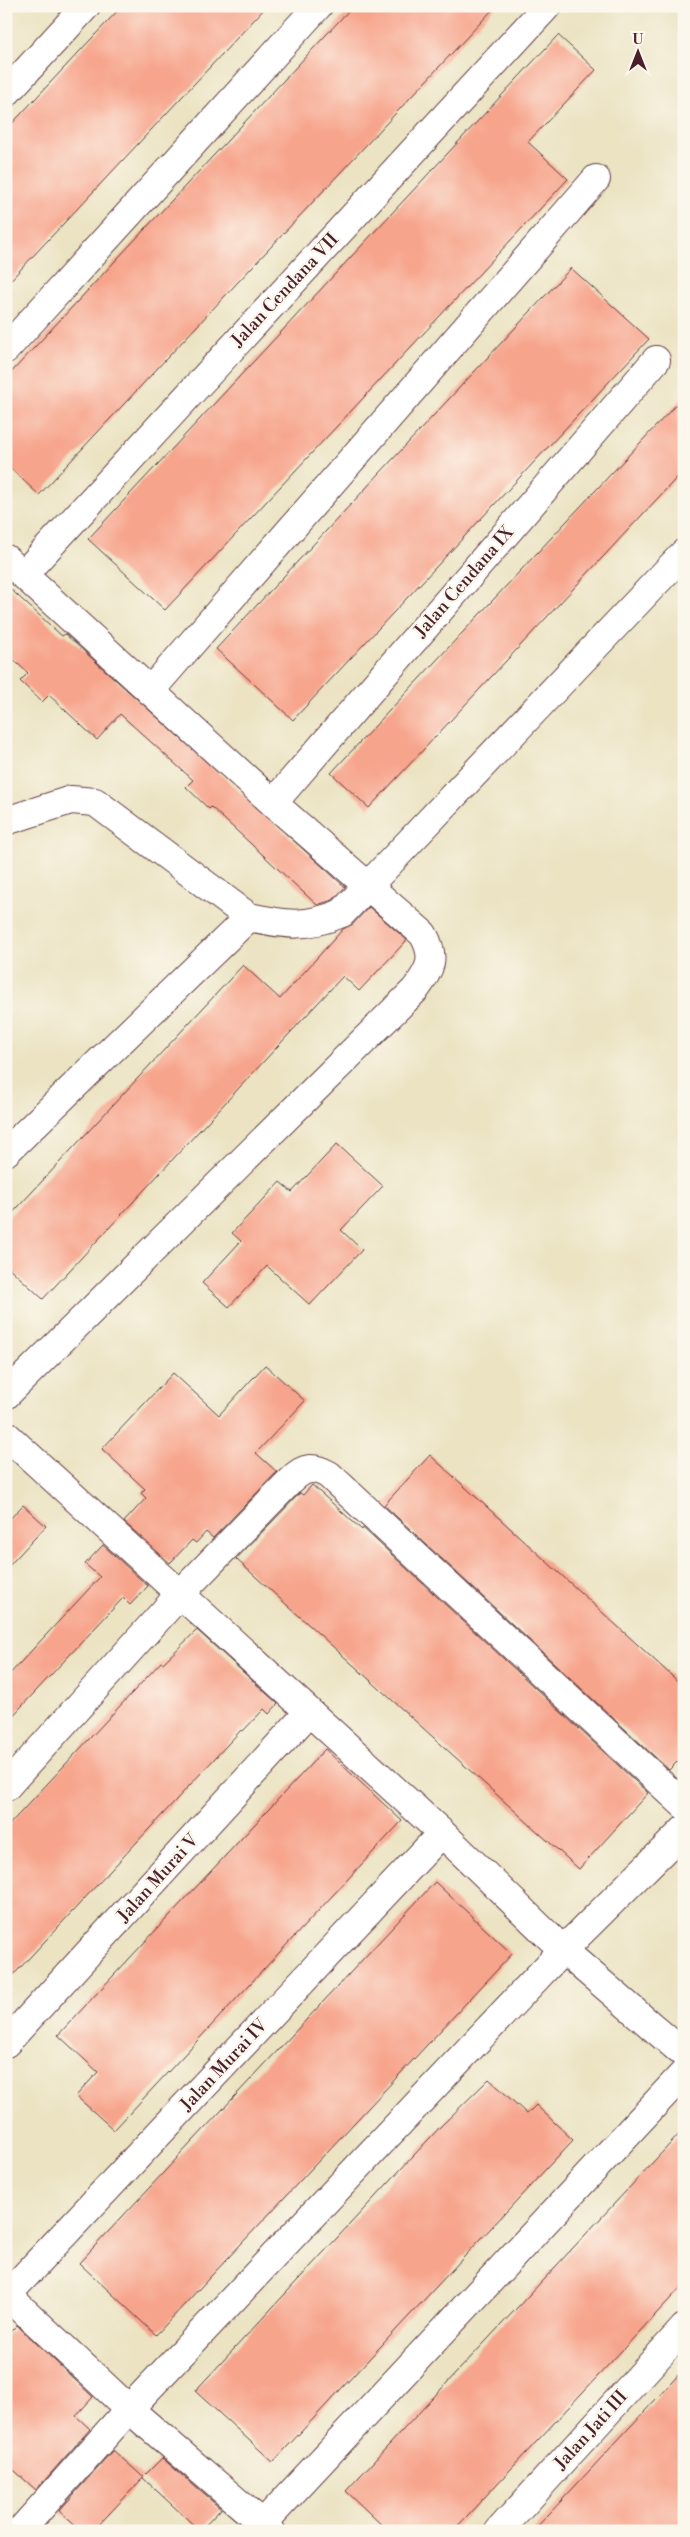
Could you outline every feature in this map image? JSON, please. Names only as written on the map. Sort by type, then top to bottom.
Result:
[{"type":"street","points":[[6,93],[86,6]]},
{"type":"street","points":[[6,349],[318,6]]},
{"type":"street","name":"Jalan Cendana VII","points":[[14,567],[547,6]]},
{"type":"street","points":[[150,691],[596,178]]},
{"type":"street","name":"Jalan Cendana IX","points":[[273,803],[656,360]]},
{"type":"street","points":[[6,821],[71,800],[95,802],[249,916],[280,924],[302,925],[326,920],[342,913],[684,554]]},
{"type":"street","points":[[6,1395],[415,990],[428,972],[431,964],[430,949],[423,934],[273,803],[14,567]]},
{"type":"street","points":[[6,1152],[249,916]]},
{"type":"street","points":[[11,1450],[181,1592],[442,1833],[563,1950],[684,2054]]},
{"type":"street","points":[[6,1787],[181,1592],[302,1469],[323,1472],[329,1475],[684,1805]]},
{"type":"street","name":"Jalan Murai V","points":[[6,2043],[309,1712]]},
{"type":"street","points":[[20,2531],[129,2408],[563,1950],[684,1830]]},
{"type":"street","name":"Jalan Murai IV","points":[[7,2295],[442,1833]]},
{"type":"street","points":[[7,2295],[263,2528],[684,2073]]},
{"type":"street","name":"Jalan Jati III","points":[[499,2531],[684,2328]]},
{"type":"building","points":[[122,6],[267,6],[6,285],[6,130]]},
{"type":"building","points":[[353,6],[496,6],[39,495],[6,464],[6,378]]},
{"type":"building","points":[[558,35],[596,70],[528,142],[568,179],[165,610],[88,539]]},
{"type":"building","points":[[571,268],[649,339],[293,720],[216,649]]},
{"type":"building","points":[[684,396],[684,470],[369,808],[331,773]]},
{"type":"building","points":[[6,585],[62,636],[65,634],[345,887],[333,900],[317,905],[211,807],[209,809],[186,787],[193,780],[120,714],[97,740],[49,695],[42,702],[20,681],[28,673],[6,653]]},
{"type":"building","points":[[369,907],[407,940],[359,991],[343,976],[43,1299],[6,1265],[6,1220],[243,965],[280,999],[343,929],[353,924]]},
{"type":"building","points":[[337,1144],[383,1186],[341,1230],[362,1250],[310,1305],[267,1266],[229,1307],[202,1283],[241,1241],[232,1233],[280,1182],[292,1192]]},
{"type":"building","points":[[265,1365],[305,1401],[256,1453],[277,1472],[213,1538],[206,1532],[196,1543],[192,1540],[170,1563],[124,1522],[146,1498],[141,1493],[145,1489],[102,1449],[173,1373],[219,1415]]},
{"type":"building","points":[[430,1455],[684,1687],[684,1755],[669,1770],[384,1505]]},
{"type":"building","points":[[312,1485],[362,1530],[363,1528],[648,1793],[579,1869],[236,1559],[300,1493],[303,1495]]},
{"type":"building","points":[[23,1505],[46,1526],[6,1569],[6,1523]]},
{"type":"building","points":[[103,1545],[148,1586],[130,1605],[123,1598],[6,1723],[6,1678],[100,1577],[85,1564]]},
{"type":"building","points":[[197,1630],[278,1704],[269,1714],[264,1709],[243,1731],[241,1730],[6,1983],[6,1828],[161,1662],[163,1663]]},
{"type":"building","points":[[325,1749],[402,1821],[114,2130],[76,2096],[98,2072],[58,2035]]},
{"type":"building","points":[[435,1882],[512,1954],[156,2335],[79,2263]]},
{"type":"building","points":[[489,2079],[527,2114],[536,2105],[573,2140],[273,2462],[195,2391],[440,2127]]},
{"type":"building","points":[[684,2129],[684,2284],[453,2531],[388,2531],[346,2491]]},
{"type":"building","points":[[17,2325],[93,2397],[76,2416],[90,2429],[36,2490],[6,2463],[6,2336]]},
{"type":"building","points":[[684,2369],[684,2531],[533,2531],[563,2499]]},
{"type":"building","points":[[113,2450],[143,2477],[162,2458],[221,2509],[200,2531],[143,2478],[93,2531],[81,2531],[59,2511]]}]
